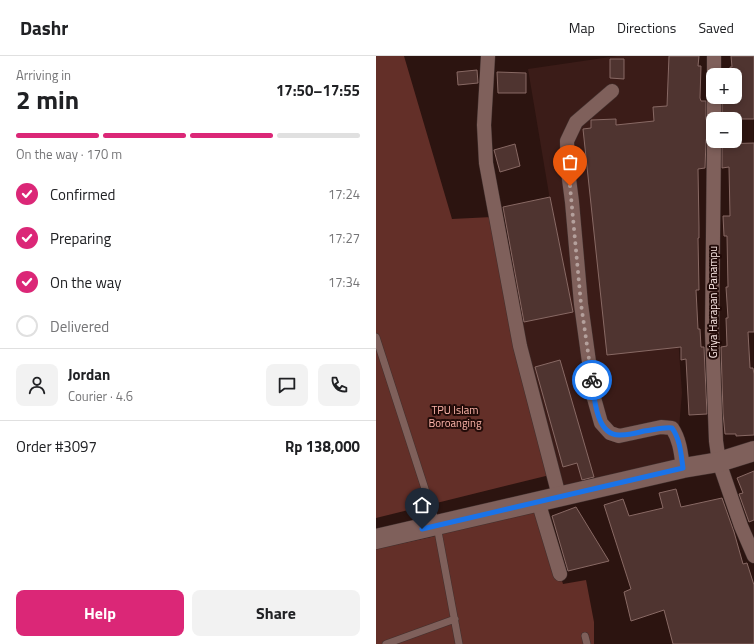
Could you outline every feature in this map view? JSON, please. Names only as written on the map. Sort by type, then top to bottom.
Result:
[{"type":"main road","points":[[376,539],[683,468],[719,462],[754,451]]},
{"type":"street","points":[[488,56],[484,125],[486,163],[520,346],[559,496]]},
{"type":"street","points":[[714,56],[714,68]]},
{"type":"street","points":[[612,90],[576,122],[567,140],[568,170],[581,304],[594,398],[600,423],[610,433],[620,436],[661,428],[672,428],[676,434],[679,444],[683,468]]},
{"type":"street","name":"Griya Harapan Panampu","points":[[714,148],[712,332],[716,441],[719,462],[741,526],[754,556]]},
{"type":"street","points":[[538,501],[560,574]]},
{"type":"lane","points":[[376,337],[379,351],[437,526],[459,644]]},
{"type":"lane","points":[[386,644],[455,619]]},
{"type":"lane","points":[[585,636],[587,644]]},
{"type":"shaded area","points":[[617,56],[670,56],[664,142],[682,393],[676,462],[562,488],[524,335],[504,213],[550,200],[528,69]]},
{"type":"green space","name":"TPU Islam Boroanging","points":[[376,56],[404,56],[452,219],[492,217],[558,473],[376,518]]},
{"type":"green space","points":[[538,507],[563,584],[586,580],[594,622],[594,644],[376,644],[376,549],[431,537]]},
{"type":"building","points":[[669,56],[699,56],[698,66],[701,66],[700,98],[701,101],[706,101],[706,141],[705,168],[698,169],[699,290],[696,290],[698,329],[700,329],[701,347],[704,347],[707,414],[689,415],[686,359],[681,360],[681,347],[607,355],[583,129],[591,128],[591,120],[616,119],[616,125],[654,121],[653,107],[667,106]]},
{"type":"building","points":[[731,56],[754,56],[754,119],[742,119],[742,112],[722,112],[722,104],[742,104],[742,68],[730,68],[732,67]]},
{"type":"building","points":[[610,59],[624,59],[624,79],[610,78]]},
{"type":"building","points":[[477,70],[478,83],[458,85],[457,72]]},
{"type":"building","points":[[497,72],[526,73],[526,93],[498,93]]},
{"type":"building","points":[[742,143],[754,143],[754,332],[748,332],[750,368],[753,368],[754,374],[754,435],[736,436],[736,434],[725,434],[723,413],[721,347],[727,346],[726,318],[728,318],[726,287],[728,287],[727,236],[724,236],[723,216],[730,216],[729,167],[722,168],[722,148],[742,148]]},
{"type":"building","points":[[515,144],[520,166],[500,172],[494,150]]},
{"type":"building","points":[[550,197],[573,312],[524,322],[503,207]]},
{"type":"building","points":[[560,360],[594,477],[582,480],[577,463],[563,467],[535,367]]},
{"type":"building","points":[[754,471],[754,520],[749,522],[739,494],[743,493],[737,478]]},
{"type":"building","points":[[676,489],[681,507],[722,498],[743,564],[747,563],[754,585],[754,644],[673,644],[664,610],[631,621],[624,592],[631,589],[604,505],[623,499],[629,516],[663,508],[659,493]]},
{"type":"building","points":[[576,507],[609,561],[568,571],[552,516]]},
{"type":"way so far","points":[[570,186],[581,304],[592,380]]},
{"type":"route","points":[[422,529],[683,468],[679,444],[676,434],[672,428],[661,428],[620,436],[610,433],[600,423],[594,398],[592,380]]}]
